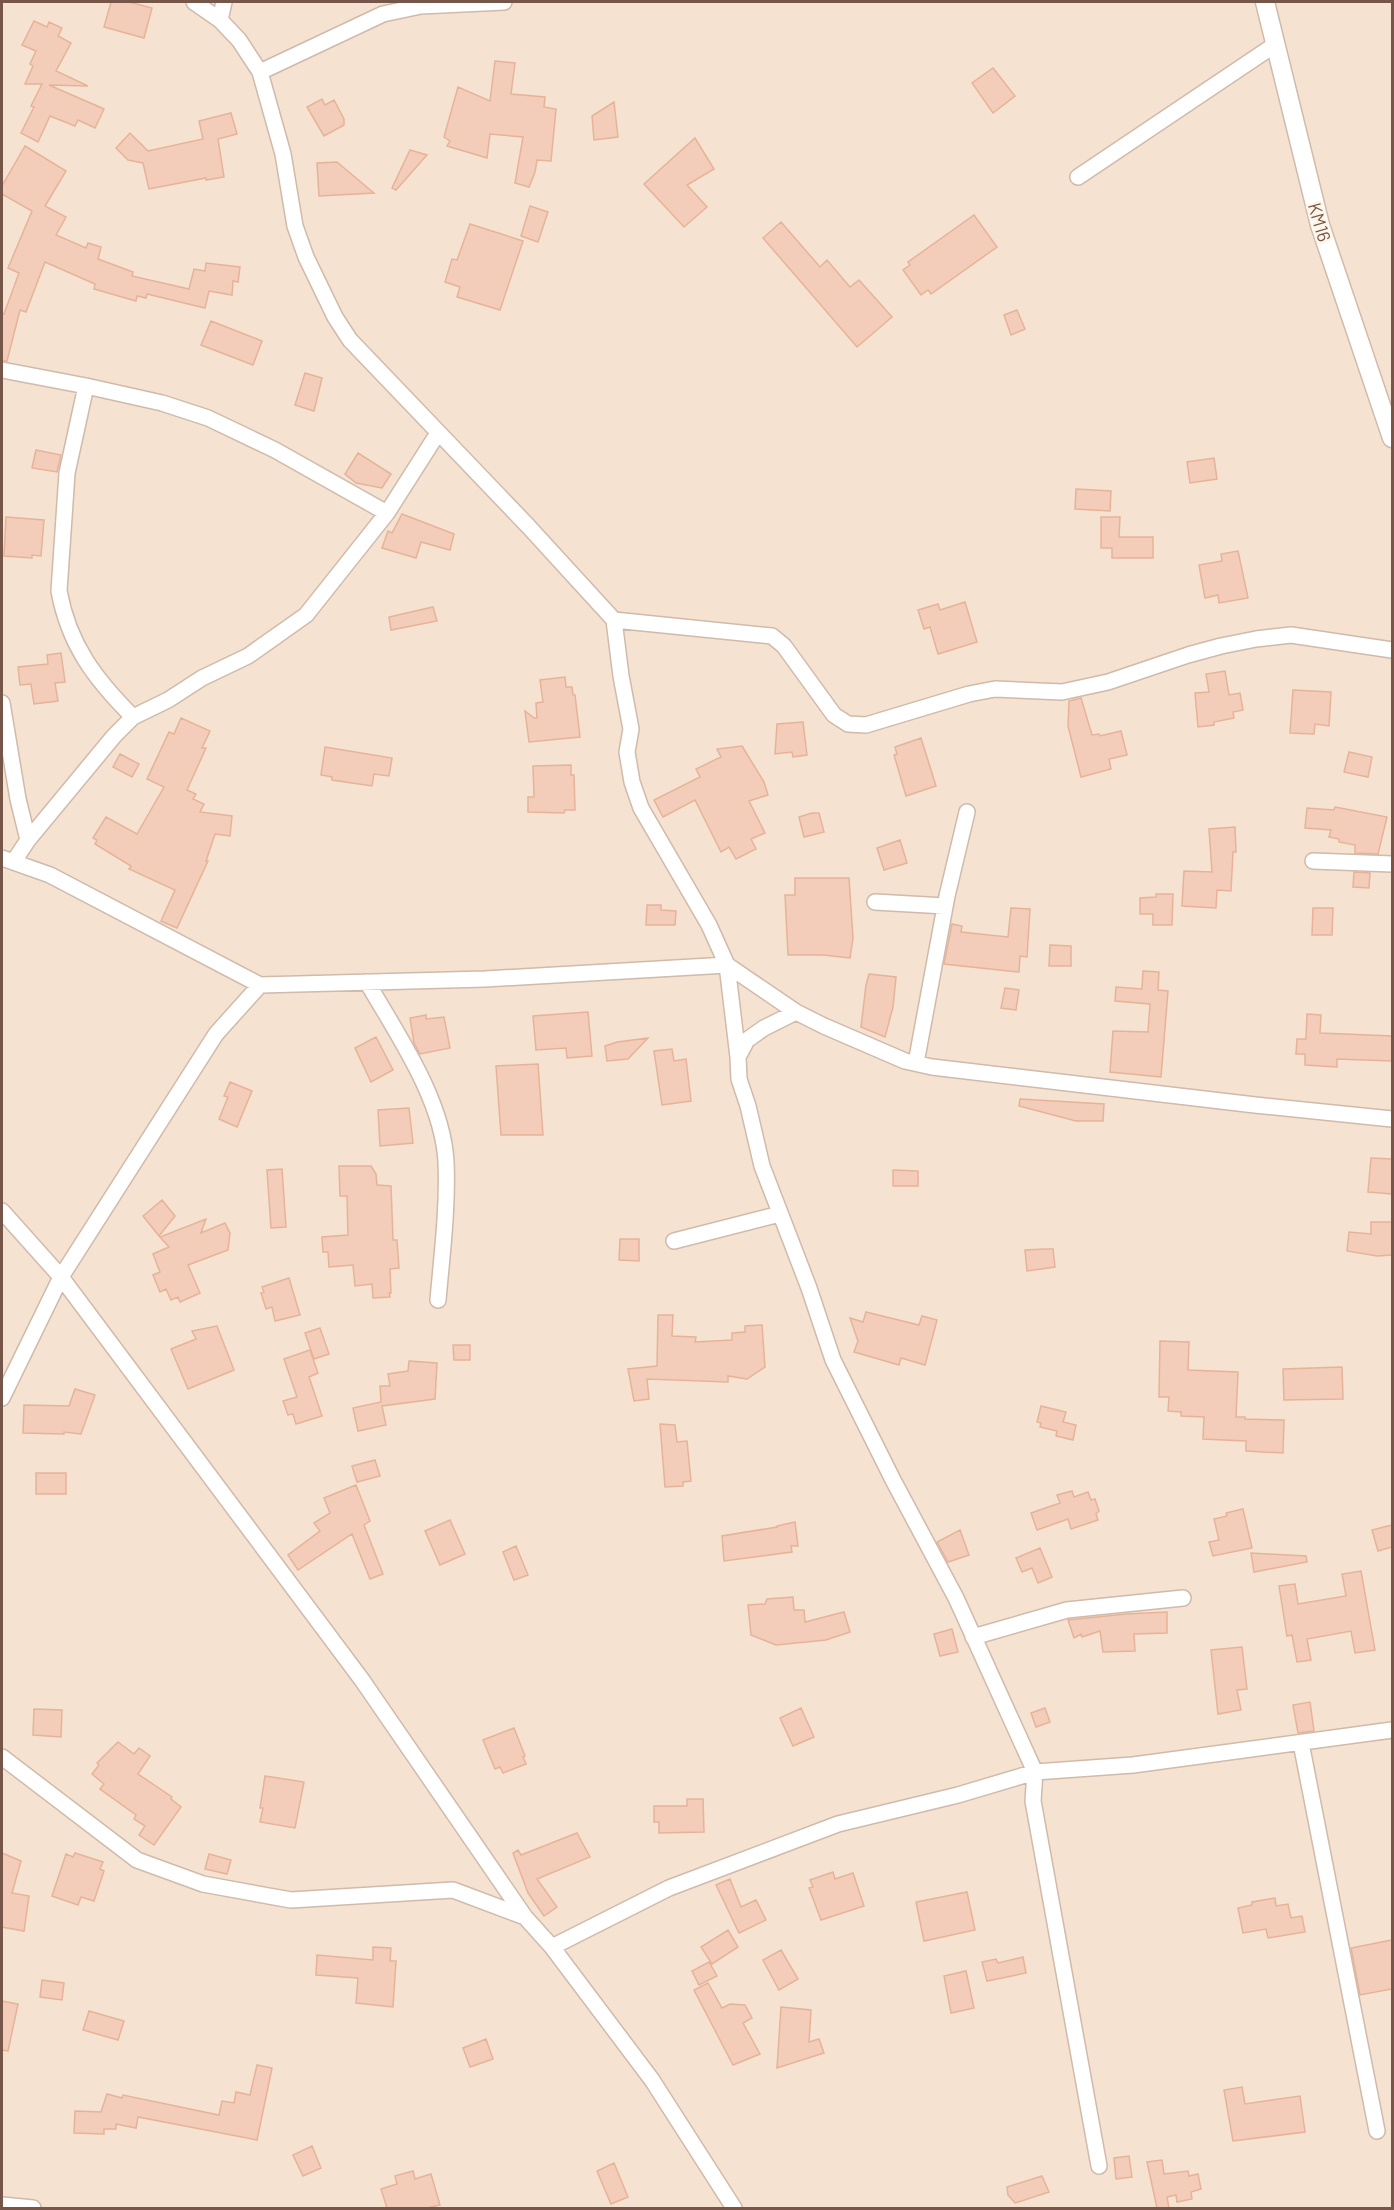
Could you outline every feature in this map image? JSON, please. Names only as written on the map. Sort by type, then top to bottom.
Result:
[{"type":"street","points":[[194,2],[220,20],[239,40],[260,72],[283,154],[295,226],[306,257],[335,317],[350,339],[614,620],[631,729],[627,752],[635,790],[641,808],[709,925],[727,965],[739,1079],[748,1106],[762,1166],[809,1288],[833,1360],[956,1598],[1035,1772],[1034,1801],[1099,2166]]},
{"type":"street","points":[[220,20],[224,2]]},
{"type":"street","points":[[260,72],[383,14],[421,6],[504,2]]},
{"type":"street","name":"KM16","points":[[1265,2],[1320,225],[1392,438]]},
{"type":"street","points":[[1078,177],[1276,44]]},
{"type":"street","points":[[2,370],[162,403],[208,418],[275,450],[387,513]]},
{"type":"street","points":[[86,386],[67,473],[59,591],[74,642],[90,670],[133,717]]},
{"type":"street","points":[[438,433],[387,513],[306,615],[248,656],[202,678],[168,700],[133,717],[114,736],[28,840],[8,860],[50,875],[260,985],[485,979],[727,965],[796,1012],[905,1061],[1019,1078],[1392,1119]]},
{"type":"street","points":[[614,620],[772,636],[784,646],[834,715],[848,724],[866,725],[969,694],[995,689],[1062,692],[1108,682],[1199,652],[1256,639],[1291,635],[1392,650]]},
{"type":"street","points":[[2,703],[18,799],[28,840]]},
{"type":"street","points":[[916,1063],[945,906],[967,812]]},
{"type":"street","points":[[1313,861],[1392,864]]},
{"type":"street","points":[[874,902],[945,906]]},
{"type":"street","points":[[367,982],[426,1086],[441,1131],[446,1160],[445,1215],[438,1300]]},
{"type":"street","points":[[2,1398],[61,1277],[216,1034],[260,985]]},
{"type":"street","points":[[738,1057],[747,1040],[764,1028],[796,1012]]},
{"type":"street","points":[[2,1211],[61,1277],[362,1680],[525,1917],[552,1947],[652,2080],[734,2208]]},
{"type":"street","points":[[674,1241],[780,1214]]},
{"type":"street","points":[[974,1637],[1067,1610],[1183,1598]]},
{"type":"street","points":[[552,1947],[669,1888],[838,1824],[958,1795],[1035,1772],[1133,1765],[1392,1730]]},
{"type":"street","points":[[1301,1743],[1377,2131]]},
{"type":"street","points":[[2,1757],[137,1860],[203,1884],[291,1900],[453,1890],[525,1917]]},
{"type":"street","points":[[2,2205],[33,2208]]},
{"type":"shaded area","points":[[2,2],[1392,2],[1392,2208],[2,2208]]},
{"type":"building","points":[[111,2],[129,2],[152,8],[144,38],[104,27]]},
{"type":"building","points":[[34,21],[47,27],[49,22],[62,28],[58,36],[71,43],[56,71],[88,86],[49,85],[104,109],[95,128],[78,120],[75,126],[50,116],[38,142],[21,133],[42,84],[25,84],[33,66],[30,64],[36,51],[22,45]]},
{"type":"building","points":[[495,61],[515,63],[511,94],[545,97],[544,107],[556,109],[551,161],[537,160],[529,187],[515,183],[523,137],[490,134],[487,158],[447,146],[450,141],[444,137],[458,87],[490,101]]},
{"type":"building","points":[[993,68],[1015,96],[993,113],[972,83]]},
{"type":"building","points":[[322,99],[325,105],[334,100],[344,119],[344,125],[324,136],[307,107]]},
{"type":"building","points":[[614,102],[618,137],[594,140],[592,116]]},
{"type":"building","points":[[231,113],[237,134],[218,139],[224,177],[206,180],[206,178],[149,189],[143,163],[128,160],[116,148],[130,133],[148,151],[203,139],[199,121]]},
{"type":"building","points":[[695,138],[714,169],[687,185],[707,207],[684,227],[644,184]]},
{"type":"building","points":[[25,146],[66,171],[45,206],[66,217],[56,235],[86,248],[88,243],[101,247],[98,259],[133,272],[132,276],[189,289],[194,269],[205,271],[206,263],[240,267],[238,282],[233,281],[232,295],[209,291],[205,308],[147,294],[146,298],[137,296],[136,301],[94,289],[95,284],[45,262],[26,312],[20,310],[7,361],[2,361],[2,313],[4,314],[19,273],[8,268],[32,211],[2,194],[2,186]]},
{"type":"building","points":[[410,150],[427,155],[396,190],[392,188]]},
{"type":"building","points":[[337,162],[374,193],[319,196],[317,163]]},
{"type":"building","points":[[530,206],[548,212],[538,242],[521,236]]},
{"type":"building","points":[[974,215],[997,247],[931,294],[928,290],[921,295],[903,270],[910,265],[908,262]]},
{"type":"building","points":[[781,222],[820,267],[827,260],[850,287],[859,280],[892,317],[857,347],[763,238]]},
{"type":"building","points":[[470,224],[523,241],[500,310],[457,297],[460,287],[445,282],[452,259],[457,260]]},
{"type":"building","points":[[1017,310],[1025,329],[1011,335],[1004,315]]},
{"type":"building","points":[[211,321],[262,341],[253,365],[201,345]]},
{"type":"building","points":[[305,373],[322,378],[314,411],[295,405]]},
{"type":"building","points":[[36,450],[61,455],[57,472],[32,468]]},
{"type":"building","points":[[358,453],[391,474],[382,488],[356,483],[345,474]]},
{"type":"building","points":[[1214,458],[1217,479],[1190,483],[1187,462]]},
{"type":"building","points":[[1076,489],[1111,491],[1110,511],[1075,509]]},
{"type":"building","points":[[402,514],[454,534],[450,550],[421,542],[416,558],[382,548],[388,531],[392,533]]},
{"type":"building","points":[[6,517],[44,520],[41,556],[32,555],[32,558],[4,556]]},
{"type":"building","points":[[1101,517],[1120,517],[1119,537],[1153,537],[1153,558],[1112,558],[1112,548],[1101,548]]},
{"type":"building","points":[[1238,551],[1248,598],[1219,603],[1218,595],[1205,598],[1199,565],[1222,561],[1221,554]]},
{"type":"building","points":[[965,602],[977,642],[938,654],[930,627],[924,629],[918,610],[938,604],[940,610]]},
{"type":"building","points":[[433,607],[437,621],[391,630],[389,617]]},
{"type":"building","points":[[61,653],[65,682],[55,683],[58,701],[34,704],[31,684],[20,685],[18,667],[48,664],[47,655]]},
{"type":"building","points":[[1225,671],[1229,695],[1240,693],[1243,710],[1233,712],[1234,718],[1214,722],[1214,725],[1198,727],[1195,693],[1209,692],[1206,674]]},
{"type":"building","points":[[565,677],[566,687],[572,687],[573,695],[575,695],[580,737],[529,742],[525,711],[537,718],[536,703],[543,702],[540,680]]},
{"type":"building","points":[[1293,690],[1331,692],[1329,726],[1315,724],[1314,734],[1290,733]]},
{"type":"building","points":[[1081,698],[1092,735],[1099,734],[1100,736],[1121,731],[1127,755],[1109,759],[1111,769],[1081,777],[1068,726],[1069,701]]},
{"type":"building","points":[[181,718],[210,731],[202,748],[206,748],[187,790],[196,794],[193,799],[204,804],[200,812],[232,816],[230,836],[215,834],[206,861],[208,861],[177,928],[161,921],[175,890],[129,869],[131,866],[95,844],[97,840],[93,838],[106,817],[137,834],[164,787],[147,779],[169,732],[174,734]]},
{"type":"building","points":[[803,722],[807,755],[793,757],[792,752],[775,754],[777,724]]},
{"type":"building","points":[[921,738],[936,786],[906,796],[894,755],[897,754],[895,747]]},
{"type":"building","points":[[742,746],[764,782],[768,795],[749,801],[765,833],[751,839],[756,849],[736,859],[729,847],[721,852],[695,800],[663,817],[654,800],[700,777],[696,769],[721,757],[717,749]]},
{"type":"building","points":[[325,747],[392,758],[389,776],[374,774],[372,786],[332,780],[332,777],[321,775]]},
{"type":"building","points":[[1349,752],[1372,757],[1368,777],[1344,772]]},
{"type":"building","points":[[120,754],[139,764],[132,777],[113,767]]},
{"type":"building","points":[[571,765],[571,775],[574,775],[575,810],[565,810],[564,813],[528,812],[528,797],[534,797],[533,766]]},
{"type":"building","points":[[1335,807],[1387,817],[1378,854],[1355,853],[1355,845],[1339,842],[1339,839],[1329,837],[1331,830],[1305,828],[1307,808],[1334,810]]},
{"type":"building","points":[[819,813],[824,832],[804,837],[799,817]]},
{"type":"building","points":[[1235,827],[1236,852],[1233,852],[1231,891],[1217,890],[1216,908],[1182,906],[1184,871],[1212,872],[1209,829]]},
{"type":"building","points":[[900,840],[907,863],[884,870],[877,848]]},
{"type":"building","points":[[1354,872],[1370,873],[1369,888],[1353,887]]},
{"type":"building","points":[[795,878],[849,878],[853,938],[850,958],[788,955],[785,895],[795,895]]},
{"type":"building","points":[[1156,894],[1173,894],[1172,925],[1153,925],[1153,914],[1140,914],[1140,898],[1156,897]]},
{"type":"building","points":[[647,905],[661,905],[661,910],[676,911],[675,925],[646,925]]},
{"type":"building","points":[[1011,908],[1030,909],[1027,957],[1020,956],[1019,972],[944,964],[952,924],[962,926],[961,932],[1008,937]]},
{"type":"building","points":[[1313,908],[1333,908],[1332,935],[1312,935]]},
{"type":"building","points":[[1050,945],[1071,946],[1071,966],[1049,966]]},
{"type":"building","points":[[1143,971],[1159,972],[1158,990],[1168,991],[1161,1077],[1110,1072],[1113,1031],[1148,1032],[1150,1004],[1115,1001],[1116,987],[1142,989]]},
{"type":"building","points":[[869,974],[896,977],[893,1007],[885,1037],[861,1027]]},
{"type":"building","points":[[1005,988],[1019,990],[1016,1010],[1001,1008]]},
{"type":"building","points":[[588,1012],[592,1056],[567,1058],[566,1048],[536,1050],[533,1016]]},
{"type":"building","points":[[1307,1014],[1321,1015],[1320,1033],[1392,1036],[1392,1061],[1337,1059],[1337,1067],[1305,1065],[1305,1054],[1296,1054],[1297,1039],[1306,1039]]},
{"type":"building","points":[[426,1015],[426,1019],[444,1017],[450,1048],[420,1054],[414,1043],[410,1018]]},
{"type":"building","points":[[376,1037],[393,1070],[371,1082],[355,1048]]},
{"type":"building","points":[[648,1038],[628,1059],[607,1061],[605,1046]]},
{"type":"building","points":[[672,1049],[674,1061],[686,1059],[691,1101],[662,1105],[654,1051]]},
{"type":"building","points":[[538,1064],[543,1135],[501,1135],[496,1066]]},
{"type":"building","points":[[230,1082],[252,1091],[237,1127],[219,1119],[228,1097],[224,1096]]},
{"type":"building","points":[[1020,1099],[1104,1104],[1103,1121],[1076,1121],[1019,1106]]},
{"type":"building","points":[[409,1108],[413,1143],[380,1146],[378,1110]]},
{"type":"building","points":[[1371,1158],[1392,1159],[1392,1194],[1368,1192]]},
{"type":"building","points":[[339,1166],[371,1166],[376,1174],[377,1185],[391,1186],[393,1240],[397,1240],[399,1268],[390,1269],[390,1297],[373,1298],[372,1284],[355,1286],[353,1265],[329,1267],[328,1252],[323,1252],[322,1237],[348,1235],[347,1196],[340,1196]]},
{"type":"building","points":[[282,1169],[286,1227],[271,1228],[267,1170]]},
{"type":"building","points":[[893,1170],[918,1171],[918,1186],[893,1186]]},
{"type":"building","points":[[162,1200],[175,1216],[159,1236],[143,1216]]},
{"type":"building","points":[[206,1219],[201,1233],[225,1223],[230,1233],[228,1250],[188,1265],[200,1293],[180,1302],[178,1297],[171,1300],[166,1289],[160,1292],[153,1275],[160,1272],[153,1254],[169,1247],[160,1237]]},
{"type":"building","points":[[1371,1222],[1392,1222],[1392,1255],[1377,1256],[1347,1251],[1349,1232],[1371,1234]]},
{"type":"building","points":[[620,1239],[639,1239],[639,1261],[619,1260]]},
{"type":"building","points":[[1053,1249],[1055,1267],[1027,1271],[1025,1250]]},
{"type":"building","points":[[289,1278],[300,1315],[275,1321],[272,1307],[266,1309],[261,1293],[264,1292],[262,1287]]},
{"type":"building","points":[[866,1312],[919,1325],[922,1316],[937,1320],[925,1365],[901,1358],[899,1365],[854,1352],[858,1341],[850,1318],[863,1322]]},
{"type":"building","points":[[658,1315],[673,1315],[672,1336],[696,1337],[695,1342],[732,1340],[732,1333],[745,1332],[745,1326],[762,1325],[765,1367],[747,1379],[728,1376],[728,1382],[647,1379],[649,1399],[634,1401],[628,1369],[657,1366]]},
{"type":"building","points":[[217,1326],[234,1370],[188,1389],[171,1349],[196,1339],[192,1331]]},
{"type":"building","points":[[320,1328],[329,1354],[314,1359],[305,1333]]},
{"type":"building","points":[[1160,1341],[1189,1342],[1188,1370],[1238,1372],[1236,1417],[1284,1420],[1283,1453],[1246,1451],[1246,1441],[1203,1439],[1204,1417],[1181,1416],[1181,1412],[1168,1411],[1169,1397],[1159,1397]]},
{"type":"building","points":[[453,1345],[470,1345],[470,1360],[454,1360]]},
{"type":"building","points":[[310,1350],[318,1373],[309,1377],[322,1416],[296,1424],[293,1414],[288,1415],[283,1401],[297,1397],[284,1359]]},
{"type":"building","points":[[409,1361],[437,1363],[435,1399],[382,1406],[386,1425],[358,1431],[353,1408],[381,1402],[380,1386],[390,1386],[388,1374],[408,1371]]},
{"type":"building","points":[[1342,1367],[1343,1399],[1284,1400],[1283,1369]]},
{"type":"building","points":[[75,1389],[95,1395],[81,1434],[23,1433],[24,1405],[69,1406]]},
{"type":"building","points":[[1041,1406],[1066,1412],[1063,1422],[1076,1425],[1073,1440],[1056,1436],[1057,1431],[1040,1427],[1041,1423],[1037,1422]]},
{"type":"building","points":[[660,1424],[675,1425],[677,1442],[687,1441],[691,1481],[683,1482],[683,1486],[665,1487]]},
{"type":"building","points":[[375,1460],[380,1476],[357,1482],[352,1466]]},
{"type":"building","points":[[36,1473],[66,1473],[66,1494],[36,1494]]},
{"type":"building","points":[[356,1485],[370,1521],[364,1525],[383,1574],[370,1579],[352,1534],[298,1570],[288,1555],[320,1531],[314,1523],[330,1513],[324,1498]]},
{"type":"building","points":[[1072,1491],[1074,1497],[1088,1492],[1091,1500],[1095,1499],[1099,1511],[1096,1514],[1098,1520],[1071,1529],[1068,1519],[1037,1530],[1031,1513],[1060,1503],[1057,1495]]},
{"type":"building","points":[[1243,1509],[1252,1548],[1213,1556],[1209,1542],[1219,1540],[1214,1519]]},
{"type":"building","points":[[450,1520],[465,1554],[440,1565],[425,1531]]},
{"type":"building","points":[[795,1522],[798,1546],[791,1546],[792,1552],[724,1561],[722,1536]]},
{"type":"building","points":[[1392,1525],[1392,1547],[1378,1551],[1372,1530]]},
{"type":"building","points":[[960,1530],[969,1555],[948,1562],[937,1542]]},
{"type":"building","points":[[516,1546],[528,1575],[514,1580],[503,1552]]},
{"type":"building","points":[[1040,1548],[1052,1577],[1038,1583],[1032,1568],[1022,1572],[1016,1558]]},
{"type":"building","points":[[1251,1553],[1306,1556],[1307,1562],[1254,1572]]},
{"type":"building","points":[[1361,1571],[1375,1650],[1355,1653],[1351,1631],[1307,1639],[1311,1660],[1297,1662],[1292,1635],[1287,1636],[1279,1586],[1295,1584],[1298,1604],[1346,1596],[1342,1574]]},
{"type":"building","points":[[793,1597],[794,1610],[804,1610],[805,1622],[844,1612],[850,1632],[826,1640],[776,1645],[751,1635],[748,1605],[765,1604],[767,1599]]},
{"type":"building","points":[[1167,1612],[1167,1633],[1134,1634],[1135,1651],[1103,1652],[1100,1631],[1082,1637],[1081,1634],[1074,1638],[1068,1620],[1126,1614]]},
{"type":"building","points":[[952,1629],[958,1652],[940,1656],[934,1634]]},
{"type":"building","points":[[1242,1647],[1247,1689],[1237,1690],[1241,1710],[1218,1714],[1211,1650]]},
{"type":"building","points":[[1310,1702],[1314,1731],[1298,1733],[1293,1705]]},
{"type":"building","points":[[801,1708],[814,1737],[793,1746],[780,1718]]},
{"type":"building","points":[[1045,1708],[1050,1722],[1036,1727],[1031,1713]]},
{"type":"building","points":[[34,1709],[62,1710],[61,1737],[33,1735]]},
{"type":"building","points":[[514,1728],[526,1764],[503,1773],[500,1767],[495,1769],[483,1740]]},
{"type":"building","points":[[118,1742],[134,1754],[139,1748],[150,1756],[138,1774],[172,1797],[171,1799],[181,1807],[154,1845],[139,1835],[145,1826],[134,1819],[136,1815],[100,1789],[104,1784],[92,1774],[99,1765],[97,1763]]},
{"type":"building","points":[[265,1776],[304,1782],[295,1828],[260,1822]]},
{"type":"building","points":[[687,1799],[703,1799],[704,1832],[659,1833],[659,1822],[654,1822],[654,1806],[687,1806]]},
{"type":"building","points":[[577,1833],[590,1857],[537,1879],[557,1907],[544,1916],[528,1893],[513,1853],[518,1850],[521,1855]]},
{"type":"building","points":[[2,1853],[21,1861],[12,1893],[29,1896],[24,1931],[2,1927]]},
{"type":"building","points":[[75,1853],[103,1862],[100,1869],[104,1871],[94,1901],[81,1897],[78,1905],[52,1896],[66,1854],[73,1857]]},
{"type":"building","points":[[209,1854],[231,1860],[227,1874],[205,1869]]},
{"type":"building","points":[[833,1872],[835,1879],[853,1873],[864,1906],[821,1920],[809,1888],[813,1887],[810,1880]]},
{"type":"building","points":[[730,1879],[741,1907],[756,1900],[766,1920],[739,1933],[716,1885]]},
{"type":"building","points":[[967,1892],[975,1930],[924,1941],[916,1902]]},
{"type":"building","points":[[1275,1898],[1276,1906],[1288,1904],[1291,1918],[1302,1916],[1305,1932],[1268,1938],[1266,1929],[1243,1933],[1238,1908],[1252,1905],[1252,1902]]},
{"type":"building","points":[[728,1930],[738,1947],[712,1964],[701,1947]]},
{"type":"building","points":[[1392,1940],[1392,1989],[1360,1995],[1351,1948]]},
{"type":"building","points":[[373,1947],[391,1948],[390,1961],[396,1961],[393,2007],[356,2003],[358,1978],[316,1975],[317,1955],[373,1960]]},
{"type":"building","points":[[781,1950],[798,1979],[779,1990],[763,1960]]},
{"type":"building","points":[[1023,1957],[1026,1973],[987,1981],[982,1962],[996,1959],[998,1963]]},
{"type":"building","points":[[709,1962],[717,1976],[699,1985],[692,1971]]},
{"type":"building","points":[[966,1971],[974,2008],[951,2013],[944,1976]]},
{"type":"building","points":[[42,1980],[64,1983],[62,2000],[40,1997]]},
{"type":"building","points":[[708,1983],[722,2008],[730,2004],[745,2005],[752,2018],[743,2023],[760,2054],[733,2065],[694,1990]]},
{"type":"building","points":[[2,2001],[18,2004],[8,2051],[2,2050]]},
{"type":"building","points":[[781,2007],[811,2010],[809,2042],[819,2039],[824,2053],[777,2068]]},
{"type":"building","points":[[89,2011],[124,2021],[118,2040],[83,2030]]},
{"type":"building","points":[[486,2039],[493,2059],[470,2067],[463,2048]]},
{"type":"building","points":[[257,2065],[272,2068],[257,2140],[138,2117],[136,2128],[116,2124],[116,2129],[104,2129],[104,2134],[74,2133],[75,2111],[101,2112],[107,2094],[122,2098],[123,2095],[219,2115],[222,2101],[234,2103],[236,2092],[250,2095]]},
{"type":"building","points":[[1242,2087],[1245,2104],[1300,2096],[1305,2132],[1233,2141],[1224,2090]]},
{"type":"building","points":[[312,2146],[321,2168],[303,2176],[293,2155]]},
{"type":"building","points":[[1129,2156],[1132,2177],[1116,2179],[1114,2158]]},
{"type":"building","points":[[1162,2160],[1164,2174],[1188,2171],[1189,2176],[1198,2174],[1201,2189],[1191,2192],[1192,2199],[1177,2202],[1176,2195],[1167,2197],[1169,2208],[1157,2208],[1147,2162]]},
{"type":"building","points":[[614,2163],[628,2197],[611,2204],[597,2171]]},
{"type":"building","points":[[413,2171],[415,2179],[431,2174],[440,2205],[427,2208],[387,2208],[381,2189],[397,2184],[395,2176]]},
{"type":"building","points":[[1042,2176],[1049,2192],[1015,2203],[1008,2195],[1007,2187]]}]
